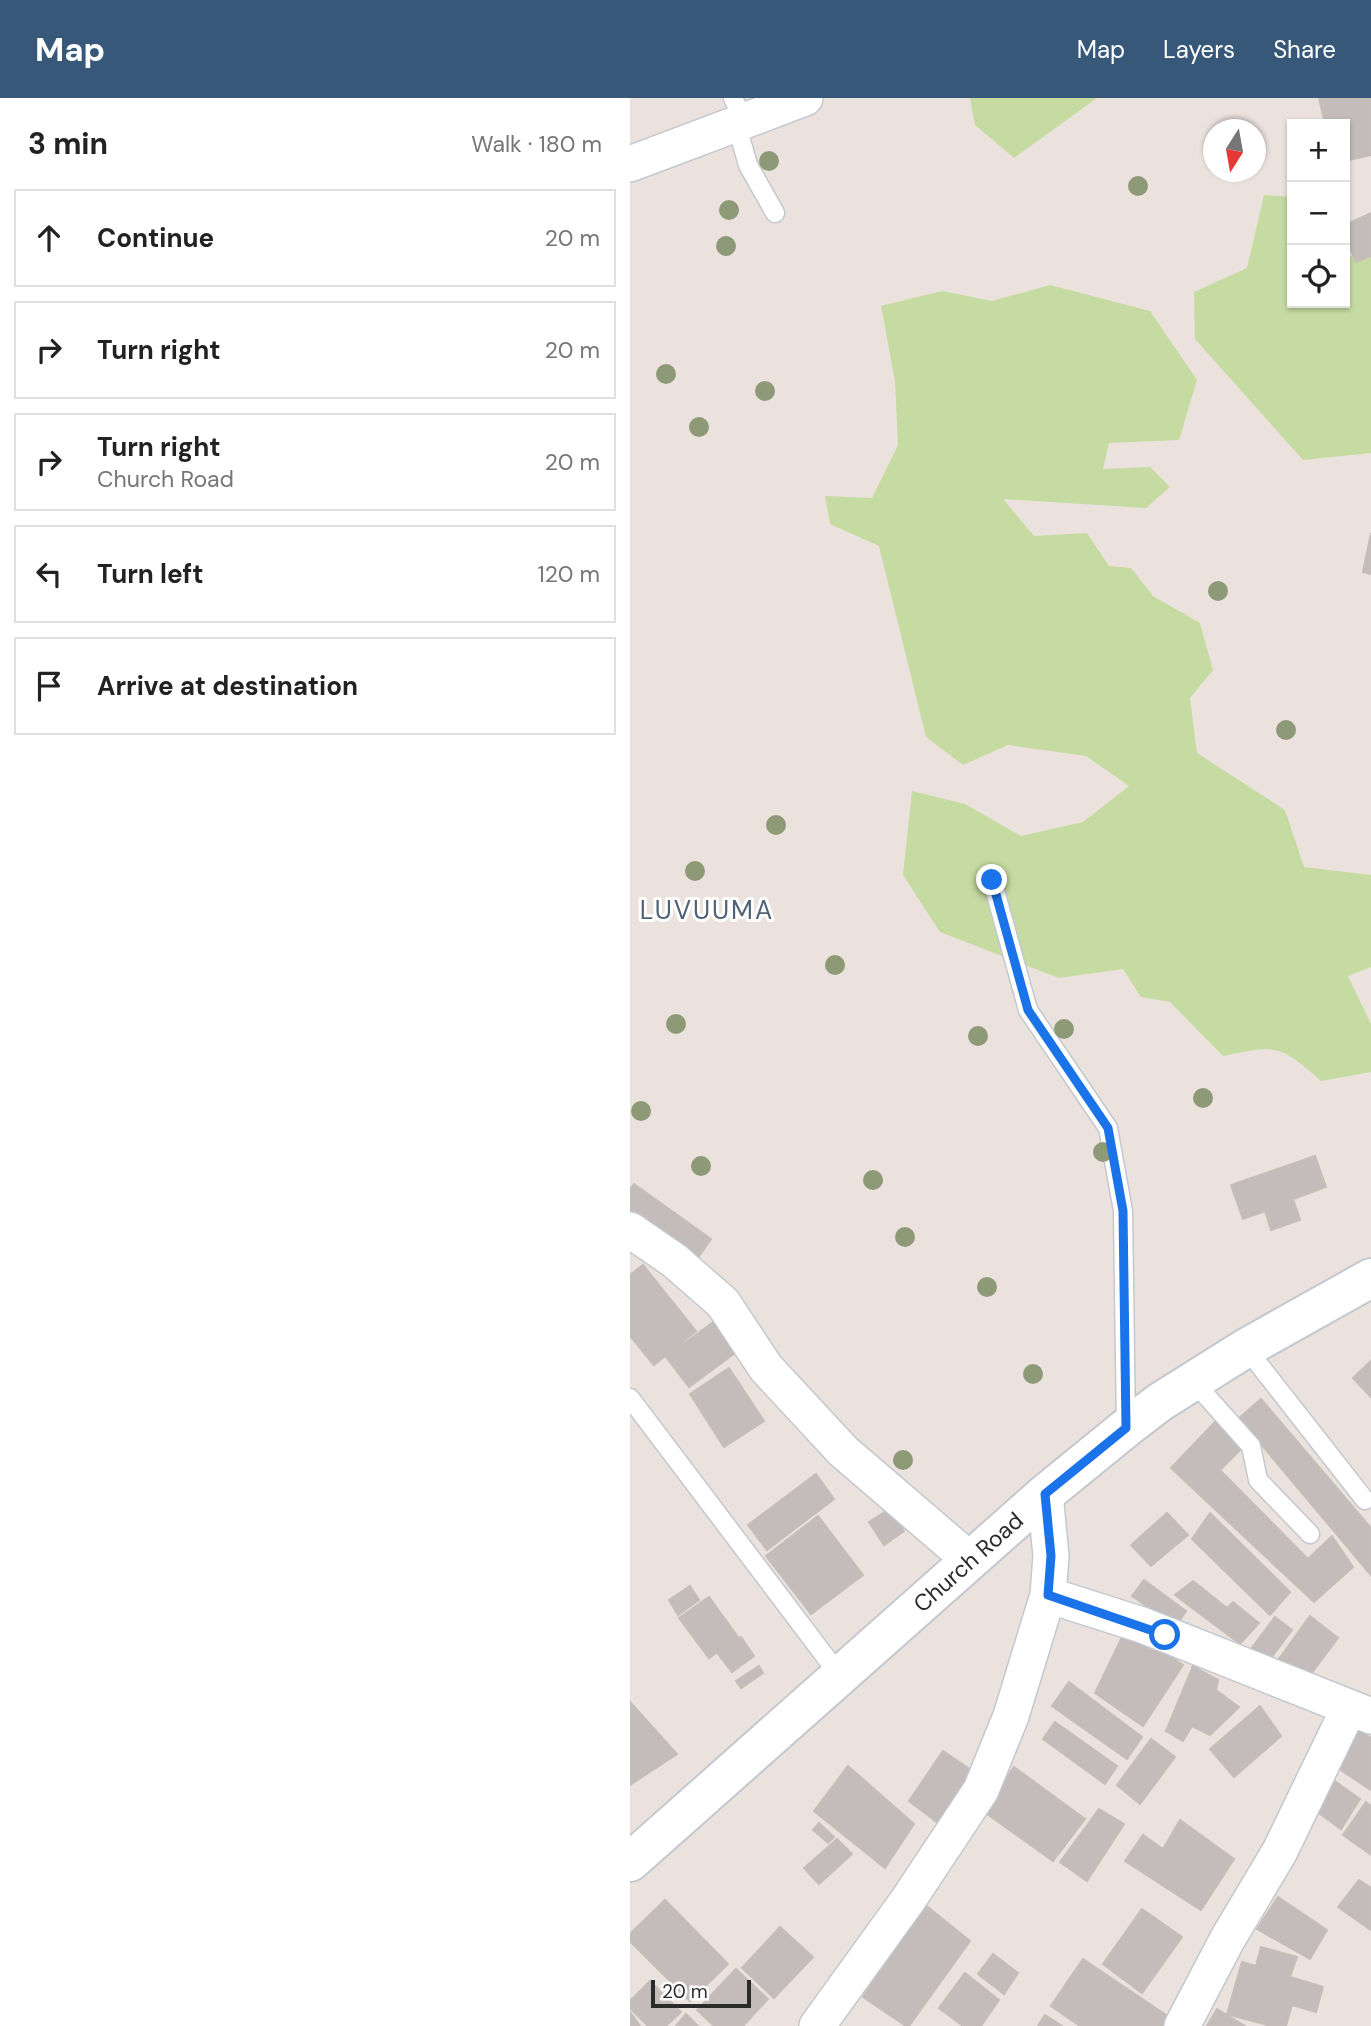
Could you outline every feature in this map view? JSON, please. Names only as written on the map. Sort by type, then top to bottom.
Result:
[{"type":"street","points":[[630,164],[738,116],[805,98]]},
{"type":"street","points":[[630,1230],[676,1261],[723,1303],[765,1368],[843,1451],[971,1561]]},
{"type":"street","name":"Church Road","points":[[630,1862],[1045,1494],[1126,1428],[1246,1348],[1371,1278]]},
{"type":"street","points":[[817,2026],[908,1900],[981,1790],[1011,1716],[1048,1595],[1051,1556],[1045,1494]]},
{"type":"street","points":[[1048,1595],[1142,1625],[1360,1712],[1227,1940],[1182,2026]]},
{"type":"lane","points":[[738,116],[748,165],[775,214]]},
{"type":"lane","points":[[992,880],[1028,1010],[1108,1128],[1123,1211],[1126,1428]]},
{"type":"lane","points":[[1246,1348],[1365,1500]]},
{"type":"lane","points":[[1193,1381],[1251,1446],[1258,1480],[1310,1534]]},
{"type":"lane","points":[[630,1398],[841,1676]]},
{"type":"green space","points":[[970,98],[1097,98],[1014,158],[975,125]]},
{"type":"green space","points":[[1264,195],[1287,197],[1287,308],[1350,308],[1350,256],[1371,255],[1371,453],[1303,460],[1195,339],[1194,292],[1247,268]]},
{"type":"green space","points":[[1050,285],[1150,311],[1197,380],[1179,440],[1109,443],[1103,469],[1150,467],[1170,487],[1146,508],[1003,499],[1034,536],[1087,533],[1109,566],[1131,568],[1153,596],[1200,623],[1213,670],[1190,698],[1197,753],[1285,810],[1304,867],[1371,875],[1371,967],[1348,976],[1371,1024],[1371,1072],[1321,1081],[1296,1060],[1276,1051],[1255,1050],[1223,1056],[1170,1002],[1141,997],[1123,969],[1059,978],[940,932],[903,875],[912,791],[965,804],[1021,836],[1083,822],[1129,786],[1086,756],[1008,745],[963,765],[926,737],[879,546],[830,524],[825,496],[872,498],[898,445],[895,381],[881,306],[942,291],[992,301]]},
{"type":"building","points":[[1319,98],[1371,98],[1371,155],[1350,160],[1350,119],[1324,119]]},
{"type":"building","points":[[1371,213],[1371,256],[1356,262],[1350,248],[1350,223]]},
{"type":"building","points":[[1371,533],[1371,574],[1363,572]]},
{"type":"building","points":[[1315,1156],[1326,1187],[1293,1199],[1300,1220],[1271,1230],[1265,1211],[1243,1219],[1231,1185]]},
{"type":"building","points":[[634,1184],[711,1239],[695,1262],[630,1216],[630,1189]]},
{"type":"building","points":[[643,1265],[696,1331],[654,1365],[630,1336],[630,1275]]},
{"type":"building","points":[[716,1320],[739,1350],[689,1387],[666,1357]]},
{"type":"building","points":[[1371,1361],[1371,1397],[1353,1378]]},
{"type":"building","points":[[729,1368],[764,1421],[724,1447],[690,1394]]},
{"type":"building","points":[[1261,1399],[1371,1528],[1370,1574],[1239,1418]]},
{"type":"building","points":[[1216,1421],[1243,1447],[1220,1470],[1308,1559],[1332,1536],[1353,1567],[1314,1602],[1171,1468]]},
{"type":"building","points":[[816,1474],[834,1499],[767,1550],[748,1525]]},
{"type":"building","points":[[889,1509],[904,1531],[884,1545],[869,1522]]},
{"type":"building","points":[[1167,1513],[1188,1535],[1151,1566],[1131,1545]]},
{"type":"building","points":[[1210,1513],[1290,1592],[1270,1615],[1192,1539]]},
{"type":"building","points":[[818,1516],[863,1575],[811,1614],[766,1556]]},
{"type":"building","points":[[1144,1580],[1186,1611],[1176,1626],[1132,1596]]},
{"type":"building","points":[[1193,1581],[1227,1608],[1233,1602],[1259,1623],[1240,1644],[1175,1595]]},
{"type":"building","points":[[690,1586],[699,1600],[678,1615],[669,1600]]},
{"type":"building","points":[[709,1597],[738,1637],[709,1658],[679,1618]]},
{"type":"building","points":[[1310,1616],[1338,1638],[1308,1678],[1279,1659]]},
{"type":"building","points":[[1275,1617],[1292,1630],[1265,1666],[1248,1653]]},
{"type":"building","points":[[1127,1627],[1183,1665],[1143,1726],[1095,1693]]},
{"type":"building","points":[[741,1637],[754,1656],[732,1672],[718,1654]]},
{"type":"building","points":[[759,1666],[763,1673],[741,1688],[736,1681]]},
{"type":"building","points":[[1193,1666],[1218,1680],[1216,1690],[1239,1707],[1210,1735],[1192,1726],[1183,1741],[1166,1731]]},
{"type":"building","points":[[1069,1682],[1142,1737],[1127,1759],[1052,1706]]},
{"type":"building","points":[[630,1702],[677,1754],[630,1785]]},
{"type":"building","points":[[1260,1706],[1281,1736],[1234,1777],[1210,1749]]},
{"type":"building","points":[[1055,1722],[1117,1766],[1105,1784],[1043,1739]]},
{"type":"building","points":[[1357,1729],[1371,1738],[1371,1790],[1333,1765]]},
{"type":"building","points":[[1151,1739],[1175,1757],[1140,1804],[1117,1785]]},
{"type":"building","points":[[943,1751],[971,1770],[938,1823],[909,1801]]},
{"type":"building","points":[[848,1766],[914,1824],[885,1868],[814,1811]]},
{"type":"building","points":[[1014,1767],[1085,1819],[1053,1861],[983,1811]]},
{"type":"building","points":[[1326,1775],[1360,1799],[1341,1829],[1306,1804]]},
{"type":"building","points":[[1366,1802],[1371,1806],[1370,1854],[1343,1835]]},
{"type":"building","points":[[1099,1809],[1124,1824],[1087,1881],[1060,1862]]},
{"type":"building","points":[[1180,1820],[1234,1859],[1201,1910],[1125,1861],[1143,1835],[1163,1849]]},
{"type":"building","points":[[819,1823],[834,1837],[828,1843],[813,1830]]},
{"type":"building","points":[[837,1839],[852,1854],[819,1884],[804,1868]]},
{"type":"building","points":[[1359,1880],[1371,1888],[1371,1930],[1338,1907]]},
{"type":"building","points":[[1278,1897],[1327,1930],[1310,1959],[1257,1929]]},
{"type":"building","points":[[665,1900],[728,1964],[690,2001],[630,1941],[630,1934]]},
{"type":"building","points":[[924,1904],[970,1941],[909,2026],[906,2026],[863,1997]]},
{"type":"building","points":[[1142,1909],[1182,1937],[1142,1993],[1103,1964]]},
{"type":"building","points":[[780,1927],[813,1957],[774,1998],[742,1968]]},
{"type":"building","points":[[1261,1947],[1297,1957],[1290,1977],[1323,1987],[1316,2012],[1292,2005],[1286,2026],[1271,2026],[1227,2014],[1242,1962],[1256,1966]]},
{"type":"building","points":[[993,1954],[1018,1973],[1004,1994],[978,1974]]},
{"type":"building","points":[[1083,1959],[1178,2023],[1176,2026],[1080,2026],[1051,2006]]},
{"type":"building","points":[[736,1969],[768,1999],[743,2026],[714,2026],[697,2010]]},
{"type":"building","points":[[965,1973],[999,2000],[981,2026],[963,2026],[939,2008]]},
{"type":"building","points":[[650,1981],[681,2012],[666,2026],[648,2026],[630,2008],[630,2001]]},
{"type":"building","points":[[1217,2009],[1245,2026],[1207,2026]]},
{"type":"building","points":[[630,2012],[640,2026],[630,2026]]},
{"type":"building","points":[[686,2014],[698,2026],[676,2026]]},
{"type":"building","points":[[1045,2015],[1062,2026],[1038,2026]]},
{"type":"district","name":"LUVUUMA","points":[[707,910]]},
{"type":"route","points":[[992,880],[1028,1010],[1108,1128],[1123,1211],[1126,1428],[1045,1494],[1051,1556],[1048,1595],[1165,1635]]}]
